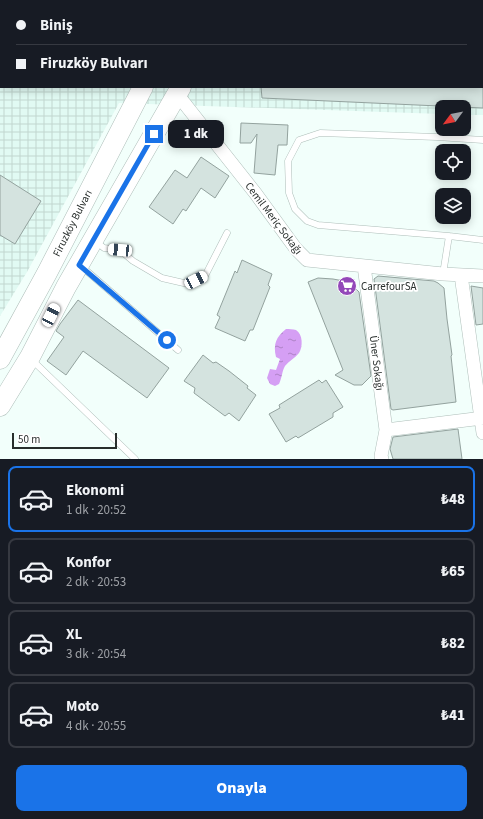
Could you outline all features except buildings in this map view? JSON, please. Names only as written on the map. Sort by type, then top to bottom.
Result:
[{"type":"main road","name":"Firuzköy Bulvarı","points":[[0,359],[47,273],[142,88]]},
{"type":"main road","points":[[0,406],[30,357],[66,287],[179,90]]},
{"type":"street","name":"Cemil Meriç Sokağı","points":[[179,90],[296,249],[307,260],[461,276],[483,276]]},
{"type":"street","name":"Üner Sokağı","points":[[364,266],[386,430],[380,458]]},
{"type":"street","points":[[461,276],[483,433]]},
{"type":"street","points":[[386,430],[482,418]]},
{"type":"lane","points":[[483,140],[320,133],[299,140],[288,161],[288,194],[295,209],[307,221],[318,225],[483,240]]},
{"type":"lane","points":[[93,240],[104,248],[120,250],[133,261],[162,278],[188,284],[205,276],[227,233]]},
{"type":"lane","points":[[443,274],[449,236]]},
{"type":"lane","points":[[79,265],[178,350]]},
{"type":"lane","points":[[30,357],[135,459]]},
{"type":"shaded area","points":[[0,88],[483,88],[483,115],[471,115],[471,100],[435,100],[435,114],[119,103],[27,272],[0,316]]},
{"type":"water","points":[[286,329],[296,330],[300,334],[302,341],[301,347],[299,353],[285,366],[279,384],[275,386],[270,384],[267,378],[270,369],[276,370],[280,359],[276,357],[275,345],[280,335]]},
{"type":"place","name":"CarrefourSA","points":[[347,286]]},
{"type":"route","points":[[154,134],[79,265],[167,340]]}]
